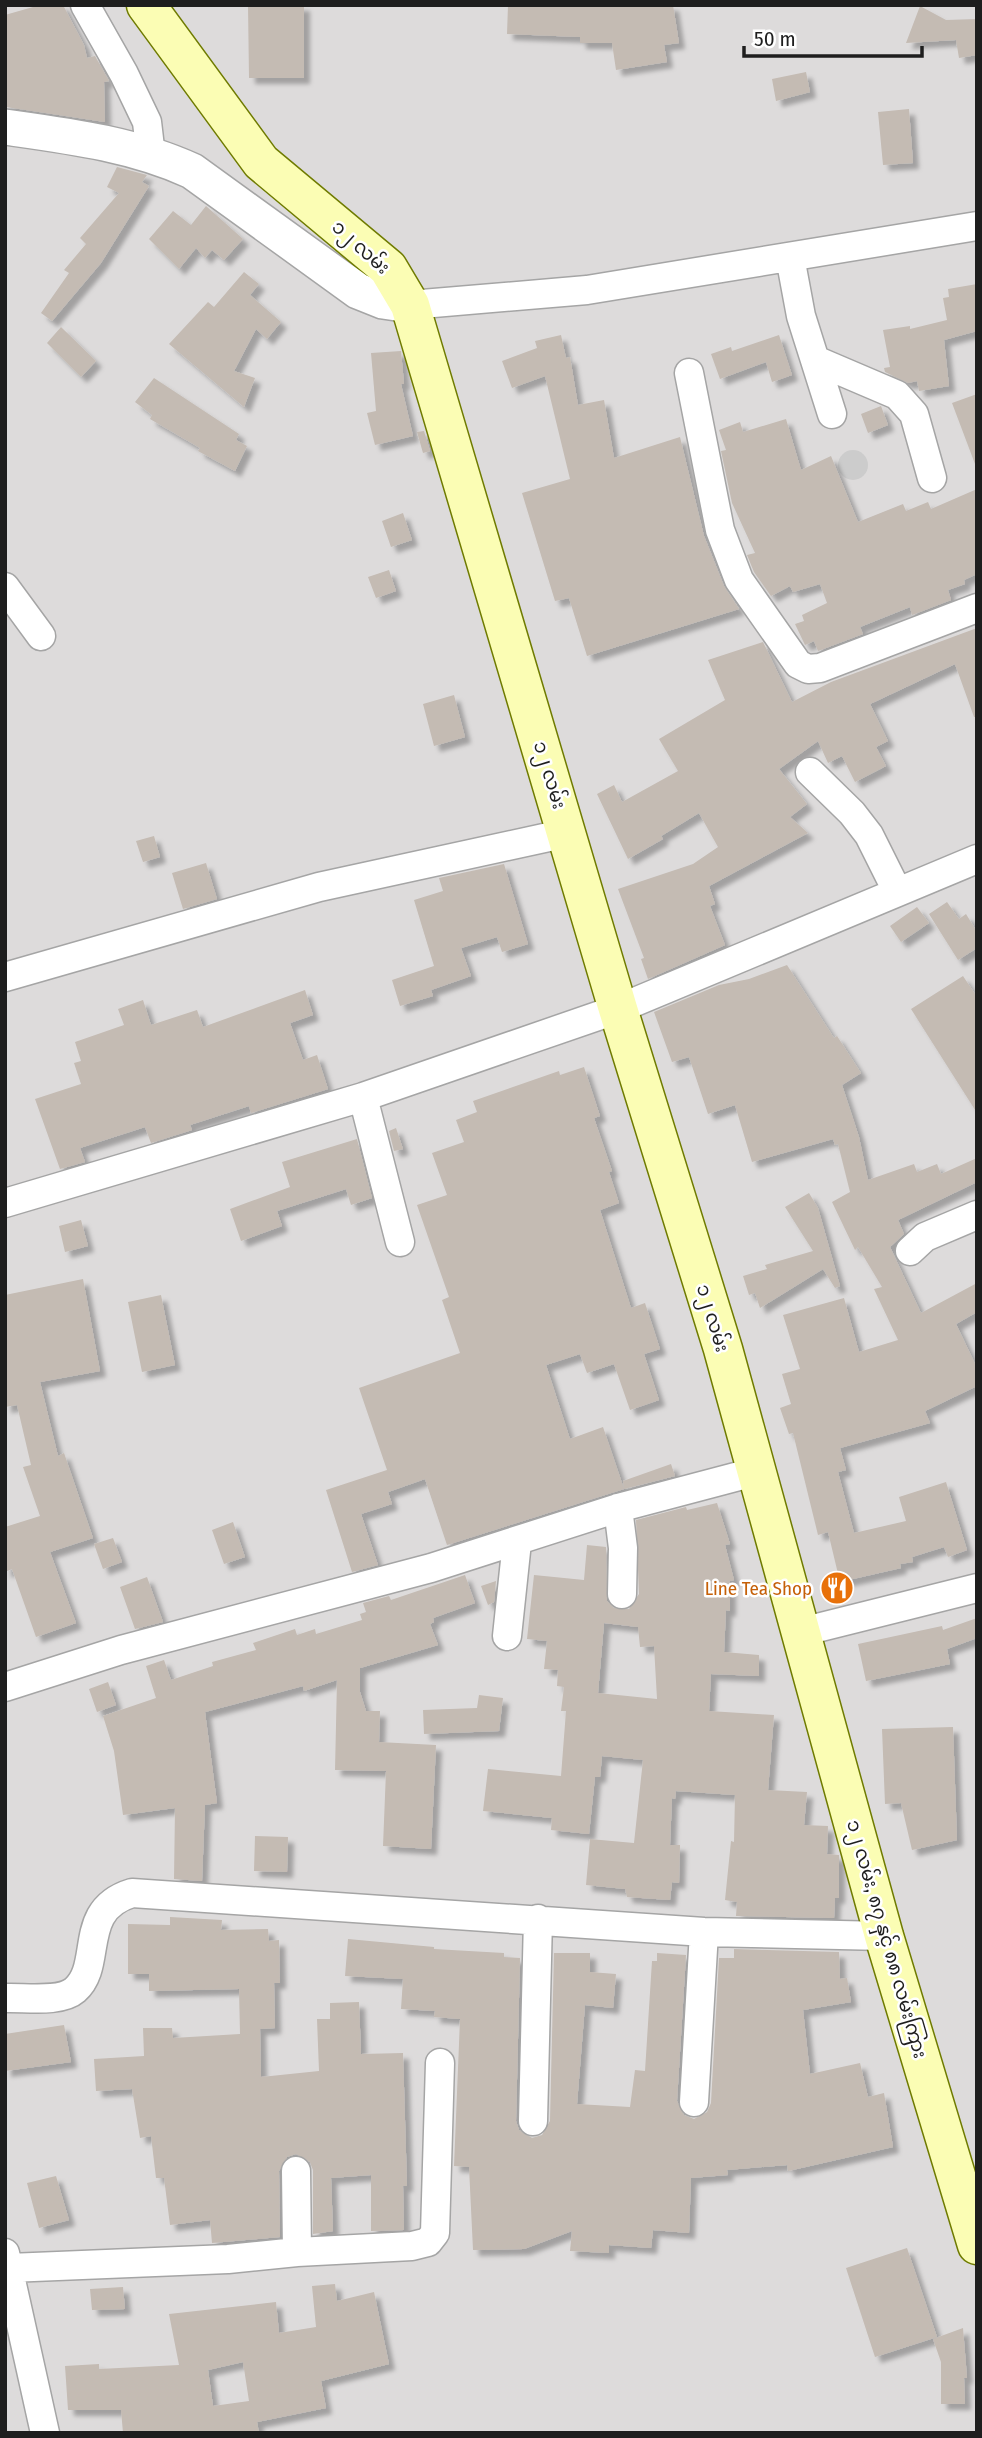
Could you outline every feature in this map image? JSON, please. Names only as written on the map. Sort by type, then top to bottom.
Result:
[{"type":"main road","name":"၁၂ လမ်း","points":[[146,5],[261,163],[388,268],[410,305],[758,1471],[801,1632]]},
{"type":"main road","name":"၁၂ လမ်း, ၈၇ နှင့် ၈၈ လမ်းကြား","points":[[801,1632],[884,1936],[977,2245]]},
{"type":"street","points":[[85,5],[147,122],[151,156]]},
{"type":"street","points":[[5,127],[97,140],[192,172],[358,291],[383,302],[410,305],[587,290],[977,226]]},
{"type":"street","points":[[790,257],[801,316],[832,414]]},
{"type":"street","points":[[815,360],[897,395],[914,414],[932,478]]},
{"type":"street","points":[[689,373],[720,530],[739,580],[798,664],[808,669],[820,668],[977,608]]},
{"type":"street","points":[[5,587],[41,636]]},
{"type":"street","points":[[810,772],[852,813],[870,835],[897,891]]},
{"type":"street","points":[[5,977],[319,887],[567,833]]},
{"type":"street","points":[[5,1203],[363,1097],[618,1009],[977,859]]},
{"type":"street","points":[[363,1097],[400,1242]]},
{"type":"street","points":[[910,1251],[925,1237],[977,1215]]},
{"type":"street","points":[[5,1687],[121,1650],[517,1542],[618,1508],[758,1471]]},
{"type":"street","points":[[618,1508],[623,1548],[622,1594]]},
{"type":"street","points":[[507,1636],[517,1542]]},
{"type":"street","points":[[801,1632],[977,1588]]},
{"type":"street","points":[[5,1998],[60,1996],[74,1991],[82,1980],[100,1917],[115,1898],[132,1893],[704,1932],[884,1936]]},
{"type":"street","points":[[533,2121],[538,1919]]},
{"type":"street","points":[[694,2102],[704,1932]]},
{"type":"street","points":[[45,2433],[7,2260],[228,2259],[297,2252],[412,2246],[428,2242],[435,2233],[440,2063]]},
{"type":"street","points":[[296,2171],[297,2252]]},
{"type":"shaded area","points":[[5,5],[977,5],[977,2433],[5,2433]]},
{"type":"shaded area","points":[[853,450],[864,454],[868,465],[864,476],[853,480],[842,476],[838,465],[842,454]]},
{"type":"building","points":[[40,5],[63,5],[84,45],[87,58],[95,56],[109,81],[104,82],[105,122],[6,107],[5,15]]},
{"type":"building","points":[[248,5],[304,5],[304,78],[249,78]]},
{"type":"building","points":[[508,5],[673,5],[679,43],[664,45],[667,62],[616,70],[612,43],[580,43],[580,37],[507,34]]},
{"type":"building","points":[[920,6],[946,20],[977,19],[977,55],[959,58],[956,40],[906,43]]},
{"type":"building","points":[[806,72],[810,92],[776,101],[772,79]]},
{"type":"building","points":[[909,109],[913,163],[883,165],[878,112]]},
{"type":"building","points":[[117,167],[147,175],[142,182],[149,186],[101,263],[52,321],[41,313],[69,273],[64,270],[86,244],[80,238],[119,193],[107,187]]},
{"type":"building","points":[[206,206],[243,239],[224,260],[212,250],[205,258],[196,248],[179,269],[149,239],[173,211],[191,225]]},
{"type":"building","points":[[244,272],[259,284],[250,295],[281,322],[267,339],[256,329],[234,371],[255,378],[244,407],[169,344],[208,302],[214,307]]},
{"type":"building","points":[[977,284],[977,331],[944,340],[949,386],[919,391],[917,381],[908,383],[885,372],[884,368],[890,367],[883,330],[910,326],[910,329],[947,320],[943,298],[949,297],[948,289]]},
{"type":"building","points":[[61,327],[96,361],[81,377],[47,343]]},
{"type":"building","points":[[561,335],[566,358],[570,357],[578,405],[604,400],[614,458],[680,437],[704,536],[724,586],[739,609],[587,656],[569,598],[555,601],[522,493],[570,479],[545,376],[512,388],[502,361],[537,348],[535,341]]},
{"type":"building","points":[[779,335],[792,375],[772,382],[766,362],[720,379],[711,354],[731,347],[732,351]]},
{"type":"building","points":[[401,351],[404,384],[401,384],[413,436],[375,445],[367,413],[376,411],[371,353]]},
{"type":"building","points":[[154,378],[239,434],[236,440],[247,446],[235,471],[198,451],[200,448],[150,419],[152,415],[135,402]]},
{"type":"building","points":[[977,394],[977,464],[975,464],[952,403]]},
{"type":"building","points":[[881,406],[888,425],[868,433],[861,414]]},
{"type":"building","points":[[786,419],[801,470],[831,456],[858,522],[903,504],[906,511],[928,502],[931,509],[977,489],[977,574],[964,580],[965,584],[948,590],[951,600],[912,615],[910,607],[860,627],[863,634],[818,651],[814,641],[805,645],[795,624],[804,621],[802,615],[827,603],[820,584],[793,592],[790,586],[771,596],[754,572],[747,555],[755,553],[732,503],[721,451],[726,450],[719,430],[740,422],[743,432]]},
{"type":"building","points":[[424,431],[430,451],[423,453],[417,432]]},
{"type":"building","points":[[403,513],[412,540],[391,547],[382,521]]},
{"type":"building","points":[[389,570],[396,591],[376,598],[368,577]]},
{"type":"building","points":[[977,628],[977,717],[974,717],[955,664],[870,704],[888,741],[876,747],[886,766],[855,782],[842,756],[828,763],[818,741],[779,769],[807,804],[790,817],[808,833],[709,886],[715,904],[710,906],[725,945],[648,979],[641,959],[644,958],[618,889],[693,864],[718,847],[699,813],[661,836],[663,839],[628,859],[597,794],[614,785],[622,802],[678,771],[659,739],[725,700],[708,660],[763,642],[792,702],[831,682]]},
{"type":"building","points":[[454,695],[465,737],[434,746],[423,704]]},
{"type":"building","points":[[154,836],[160,857],[143,862],[136,841]]},
{"type":"building","points":[[206,863],[217,899],[183,909],[172,873]]},
{"type":"building","points":[[504,864],[528,944],[502,952],[497,937],[461,948],[471,976],[431,990],[433,996],[400,1006],[392,980],[434,966],[414,900],[443,891],[439,878]]},
{"type":"building","points":[[947,902],[959,919],[966,914],[977,932],[977,948],[958,960],[929,914]]},
{"type":"building","points":[[917,907],[929,923],[901,942],[890,926]]},
{"type":"building","points":[[787,965],[834,1038],[837,1036],[861,1073],[842,1085],[859,1137],[868,1180],[914,1164],[917,1172],[937,1164],[941,1174],[977,1158],[977,1182],[898,1220],[904,1234],[890,1247],[921,1313],[977,1283],[977,1312],[956,1324],[977,1368],[977,1386],[925,1411],[930,1423],[840,1448],[846,1470],[838,1472],[854,1533],[906,1521],[899,1497],[946,1482],[967,1550],[948,1557],[944,1547],[912,1557],[913,1562],[900,1564],[901,1568],[840,1582],[828,1532],[818,1535],[793,1433],[789,1434],[780,1408],[791,1404],[782,1374],[800,1369],[783,1315],[844,1298],[859,1352],[898,1340],[874,1289],[882,1287],[858,1247],[855,1250],[832,1202],[850,1192],[838,1144],[835,1145],[833,1139],[752,1162],[735,1105],[708,1114],[689,1057],[672,1062],[654,1012],[719,985],[749,979]]},
{"type":"building","points":[[963,976],[977,997],[977,1113],[911,1009]]},
{"type":"building","points":[[305,990],[313,1015],[290,1023],[303,1060],[317,1055],[328,1089],[251,1113],[249,1106],[190,1125],[192,1130],[151,1143],[145,1127],[80,1148],[85,1162],[60,1169],[35,1099],[81,1084],[74,1063],[81,1061],[75,1042],[124,1025],[118,1009],[143,1000],[151,1025],[197,1010],[203,1027]]},
{"type":"building","points":[[584,1067],[600,1116],[594,1118],[612,1171],[609,1172],[619,1203],[600,1210],[631,1308],[645,1303],[660,1349],[644,1354],[659,1400],[630,1410],[614,1364],[587,1373],[580,1354],[546,1365],[570,1439],[603,1427],[624,1489],[447,1545],[425,1479],[388,1492],[392,1504],[361,1514],[378,1565],[352,1572],[326,1490],[387,1470],[359,1388],[460,1353],[442,1300],[449,1297],[417,1205],[447,1195],[432,1153],[464,1142],[456,1120],[477,1112],[473,1101],[559,1071],[560,1075]]},
{"type":"building","points":[[396,1128],[403,1149],[394,1151],[389,1131]]},
{"type":"building","points":[[357,1139],[372,1198],[351,1205],[346,1189],[277,1211],[282,1226],[241,1241],[230,1209],[290,1187],[282,1162]]},
{"type":"building","points":[[809,1193],[818,1208],[840,1286],[835,1288],[823,1269],[760,1308],[755,1293],[749,1295],[743,1276],[767,1269],[765,1265],[813,1251],[785,1207]]},
{"type":"building","points":[[81,1220],[88,1246],[65,1252],[59,1226]]},
{"type":"building","points":[[83,1279],[100,1371],[40,1382],[58,1456],[64,1453],[93,1538],[50,1552],[76,1623],[36,1637],[12,1569],[5,1572],[5,1527],[40,1516],[23,1467],[31,1465],[17,1405],[5,1407],[5,1295]]},
{"type":"building","points":[[161,1295],[175,1365],[142,1372],[128,1302]]},
{"type":"building","points":[[671,1464],[675,1476],[624,1489],[623,1481]]},
{"type":"building","points":[[717,1503],[730,1544],[725,1545],[734,1580],[730,1581],[730,1611],[726,1610],[724,1652],[759,1655],[759,1676],[711,1674],[709,1711],[774,1715],[768,1790],[807,1792],[804,1825],[828,1826],[827,1854],[839,1855],[839,1898],[835,1898],[834,1918],[736,1916],[737,1902],[725,1900],[731,1841],[734,1842],[735,1795],[676,1791],[675,1799],[672,1798],[670,1845],[680,1845],[679,1883],[672,1882],[670,1900],[627,1897],[625,1889],[586,1885],[590,1839],[634,1843],[643,1760],[602,1756],[600,1777],[595,1777],[589,1834],[551,1830],[552,1818],[483,1811],[488,1769],[561,1776],[566,1711],[561,1711],[564,1687],[557,1686],[558,1670],[544,1669],[547,1641],[527,1639],[534,1575],[584,1580],[587,1545],[606,1547],[607,1601],[614,1608],[629,1609],[639,1594],[636,1520],[686,1507],[687,1510]],"holes":[[[604,1623],[638,1627],[640,1647],[654,1646],[657,1699],[598,1693]]]},
{"type":"building","points":[[233,1522],[245,1557],[224,1564],[212,1530]]},
{"type":"building","points":[[113,1538],[122,1562],[103,1569],[94,1544]]},
{"type":"building","points":[[465,1575],[475,1603],[433,1618],[434,1622],[430,1624],[438,1645],[360,1668],[360,1692],[366,1711],[380,1711],[379,1742],[436,1745],[431,1849],[383,1846],[386,1771],[335,1770],[337,1680],[304,1691],[303,1686],[205,1712],[217,1803],[205,1805],[202,1881],[174,1879],[175,1808],[123,1815],[114,1751],[103,1716],[156,1698],[146,1666],[164,1660],[171,1680],[213,1666],[212,1662],[256,1650],[253,1643],[295,1629],[297,1635],[315,1629],[316,1634],[362,1620],[360,1614],[366,1612],[363,1603],[389,1596],[391,1600]]},
{"type":"building","points":[[147,1577],[163,1622],[135,1629],[120,1587]]},
{"type":"building","points":[[496,1581],[494,1602],[488,1605],[481,1586]]},
{"type":"building","points":[[977,1618],[977,1638],[947,1649],[950,1664],[866,1681],[858,1644],[942,1626],[943,1630]]},
{"type":"building","points":[[108,1682],[116,1705],[97,1712],[89,1689]]},
{"type":"building","points":[[479,1695],[503,1698],[499,1731],[424,1734],[423,1710],[477,1708]]},
{"type":"building","points":[[953,1727],[957,1840],[912,1850],[901,1803],[885,1804],[882,1729]]},
{"type":"building","points":[[255,1836],[288,1837],[287,1872],[254,1871]]},
{"type":"building","points":[[170,1917],[222,1920],[221,1930],[268,1929],[269,1941],[279,1940],[280,1983],[274,1983],[275,2028],[260,2029],[261,2077],[319,2071],[317,2019],[330,2019],[330,2003],[359,2002],[361,2054],[403,2053],[407,2186],[403,2186],[404,2230],[371,2231],[371,2175],[331,2178],[333,2231],[313,2234],[313,2170],[310,2162],[296,2154],[287,2157],[279,2171],[280,2237],[212,2243],[210,2220],[170,2225],[164,2178],[156,2178],[151,2136],[140,2138],[132,2089],[96,2091],[94,2059],[144,2056],[143,2028],[172,2028],[173,2038],[240,2034],[239,1989],[149,1991],[149,1974],[128,1974],[128,1924],[170,1925]]},
{"type":"building","points":[[348,1939],[434,1949],[504,1953],[504,1957],[520,1958],[516,2121],[519,2130],[532,2138],[542,2135],[550,2121],[554,1953],[590,1953],[590,1972],[616,1974],[613,2008],[585,2005],[577,2104],[630,2107],[635,2070],[645,2071],[652,1961],[657,1961],[657,1953],[686,1955],[677,2101],[684,2115],[694,2119],[707,2112],[711,2103],[719,1958],[734,1958],[734,1949],[839,1952],[840,1979],[847,1978],[851,2002],[803,2010],[810,2074],[860,2063],[868,2097],[884,2093],[893,2147],[788,2171],[787,2165],[727,2170],[728,2175],[691,2178],[689,2233],[653,2230],[651,2248],[609,2245],[609,2253],[570,2251],[572,2231],[524,2249],[473,2250],[469,2167],[454,2166],[460,2019],[434,2017],[435,2011],[401,2009],[403,1979],[345,1976]]},
{"type":"building","points":[[64,2025],[71,2062],[5,2071],[5,2034]]},
{"type":"building","points":[[56,2176],[69,2220],[39,2228],[27,2183]]},
{"type":"building","points":[[907,2248],[937,2337],[875,2357],[846,2268]]},
{"type":"building","points":[[335,2284],[337,2301],[374,2292],[389,2364],[321,2381],[326,2408],[257,2422],[259,2433],[123,2433],[121,2410],[68,2410],[65,2366],[99,2364],[99,2369],[179,2365],[169,2314],[276,2302],[279,2333],[316,2327],[312,2286]],"holes":[[[243,2362],[249,2401],[213,2406],[208,2370]]]},
{"type":"building","points":[[123,2287],[125,2309],[92,2310],[90,2289]]},
{"type":"building","points":[[963,2328],[967,2378],[964,2378],[965,2404],[941,2404],[941,2362],[933,2339]]},
{"type":"place","name":"Line Tea Shop","points":[[837,1588]]}]
